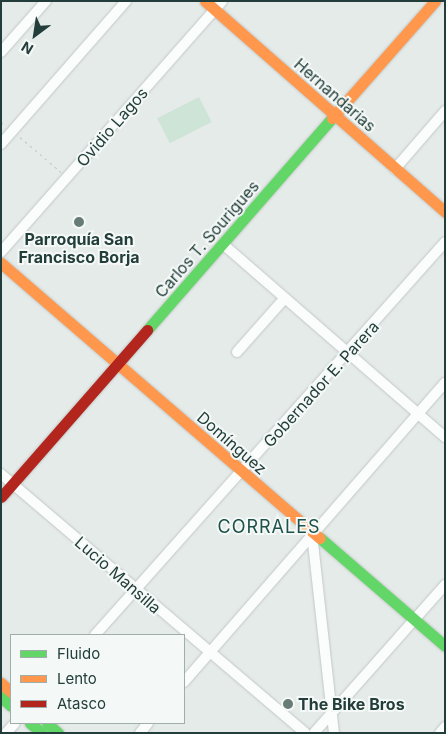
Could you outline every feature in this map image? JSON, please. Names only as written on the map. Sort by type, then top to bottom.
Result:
[{"type":"street","points":[[1,52],[46,1]]},
{"type":"street","points":[[1,144],[126,1]]},
{"type":"street","name":"Hernandarias","points":[[205,1],[218,5],[334,116],[445,212]]},
{"type":"street","name":"Carlos T. Sourigues","points":[[1,497],[224,245],[435,1]]},
{"type":"street","name":"Ovidio Lagos","points":[[1,252],[218,5]]},
{"type":"street","points":[[395,169],[445,111]]},
{"type":"street","name":"Gobernador E. Parera","points":[[96,634],[349,353],[445,242]]},
{"type":"street","points":[[224,245],[445,437]]},
{"type":"street","name":"Domínguez","points":[[1,263],[117,366],[445,646]]},
{"type":"street","points":[[237,352],[285,298]]},
{"type":"street","points":[[185,681],[445,383]]},
{"type":"street","name":"Lucio Mansilla","points":[[1,474],[136,591],[305,733]]},
{"type":"street","points":[[312,534],[334,733]]},
{"type":"street","points":[[314,733],[445,585]]},
{"type":"street","points":[[31,724],[42,733]]},
{"type":"street","points":[[48,724],[58,733]]},
{"type":"street","points":[[440,733],[445,727]]},
{"type":"path","points":[[1,122],[67,177]]},
{"type":"green space","points":[[199,97],[212,122],[170,143],[157,118]]},
{"type":"traffic: fast","points":[[147,330],[332,118]]},
{"type":"traffic: fast","points":[[320,538],[445,646]]},
{"type":"traffic: fast","points":[[1,697],[10,705]]},
{"type":"traffic: fast","points":[[31,724],[42,733]]},
{"type":"traffic: fast","points":[[48,724],[58,733]]},
{"type":"traffic: slow","points":[[205,1],[445,212]]},
{"type":"traffic: slow","points":[[332,118],[435,1]]},
{"type":"traffic: slow","points":[[1,263],[320,538]]},
{"type":"traffic: slow","points":[[1,683],[10,691]]},
{"type":"traffic: jam","points":[[1,497],[147,330]]},
{"type":"place","name":"Parroquía San Francisco Borja","points":[[79,222]]},
{"type":"place","name":"The Bike Bros","points":[[288,704]]},
{"type":"district","name":"CORRALES","points":[[269,527]]}]
